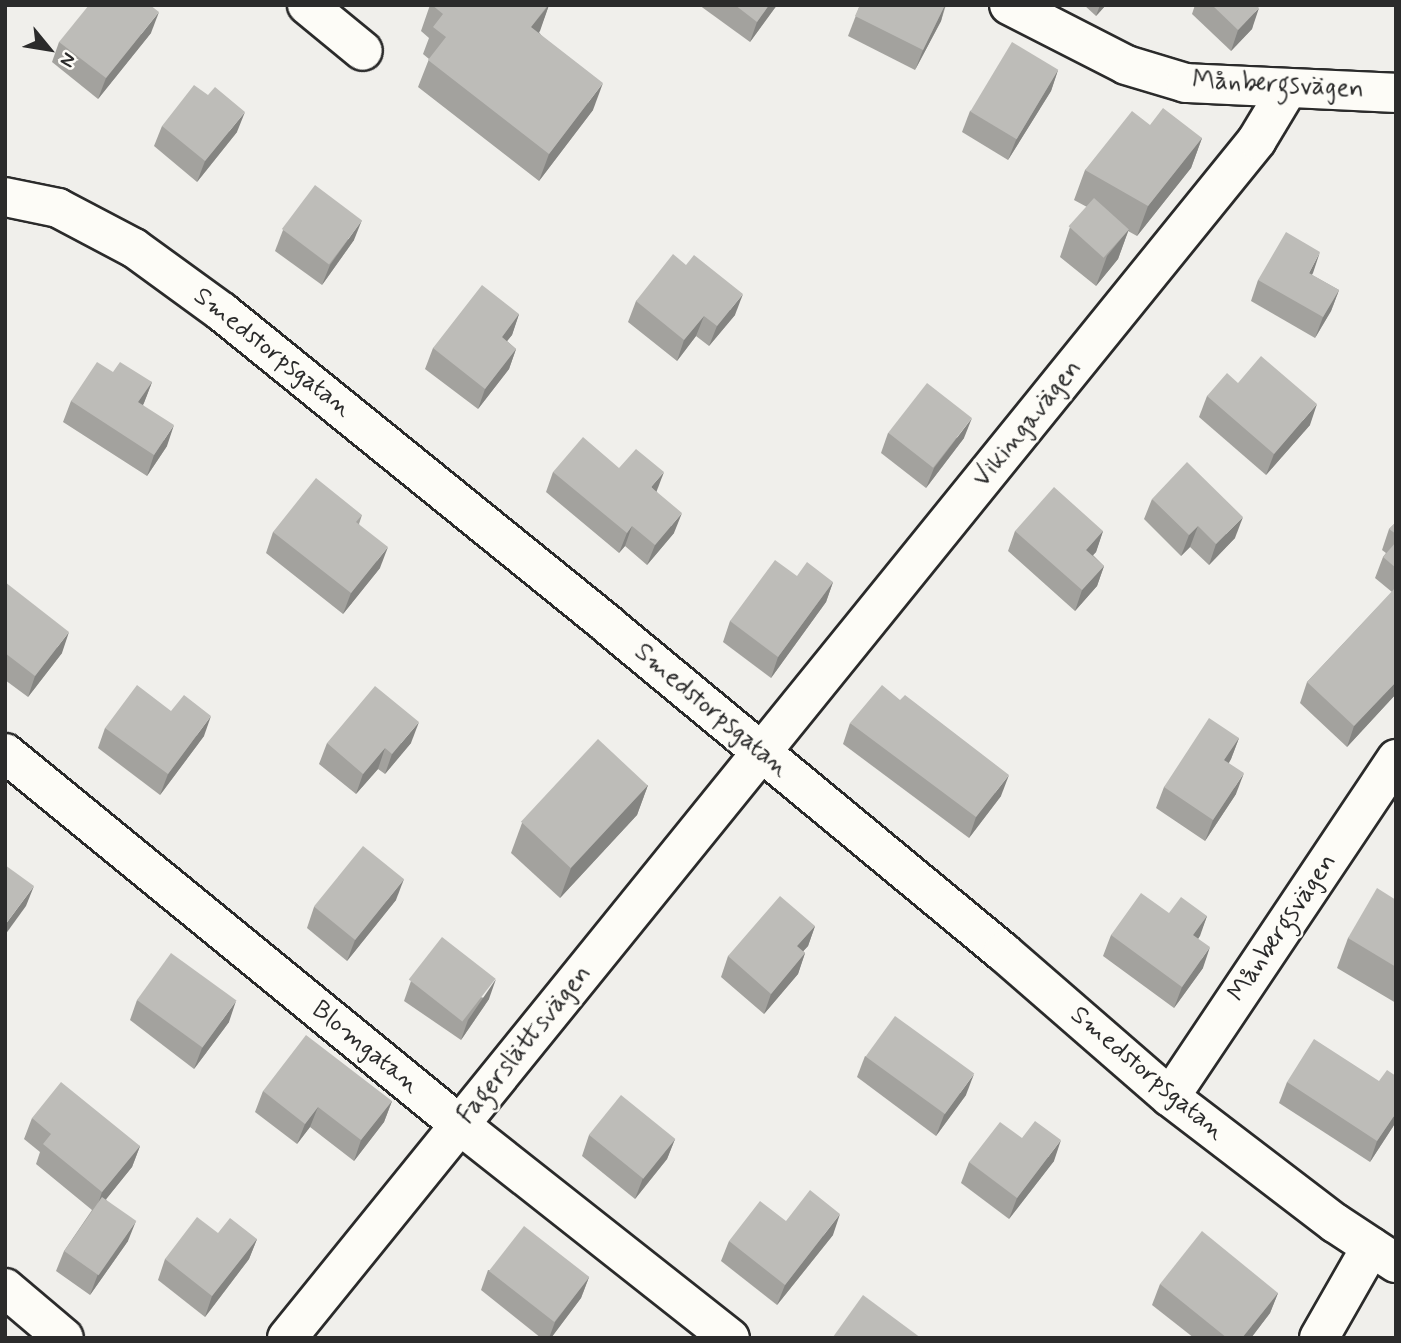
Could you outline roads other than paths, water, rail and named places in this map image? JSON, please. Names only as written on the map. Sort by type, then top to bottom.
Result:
[{"type":"street","points":[[307,5],[363,51]]},
{"type":"street","name":"Månbergsvägen","points":[[1009,5],[1126,65],[1186,83],[1287,90],[1396,93]]},
{"type":"street","name":"Vikingavägen","points":[[762,753],[1248,151],[1287,90]]},
{"type":"street","name":"Smedstorpsgatan","points":[[5,197],[58,208],[134,248],[338,402],[762,753],[1170,1097],[1383,1255]]},
{"type":"street","name":"Blomgatan","points":[[5,752],[460,1125],[730,1338]]},
{"type":"street","name":"Fagerslättsvägen","points":[[287,1338],[762,753]]},
{"type":"street","name":"Månbergsvägen","points":[[1170,1097],[1396,759]]},
{"type":"street","points":[[1319,1338],[1383,1255]]},
{"type":"street","points":[[5,1288],[64,1338]]}]
